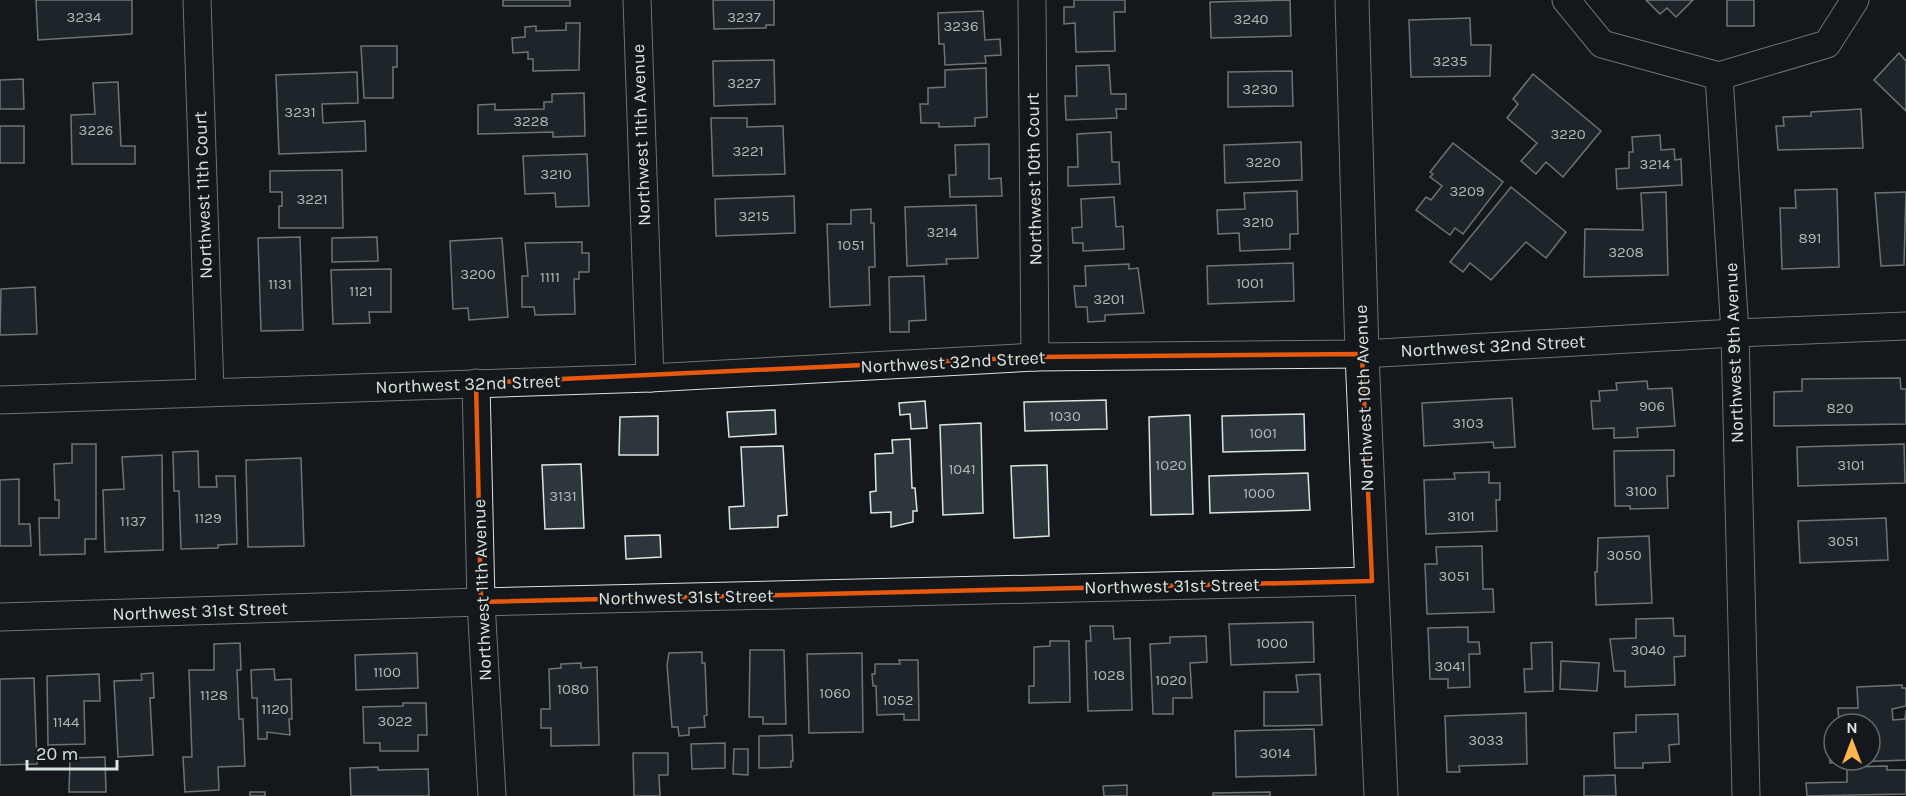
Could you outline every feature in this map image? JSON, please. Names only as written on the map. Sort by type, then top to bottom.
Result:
[{"type":"street","name":"Northwest 11th Court","points":[[197,0],[210,391]]},
{"type":"street","name":"Northwest 11th Avenue","points":[[637,0],[650,378]]},
{"type":"street","name":"Northwest 10th Court","points":[[1032,0],[1035,357]]},
{"type":"street","name":"Northwest 10th Avenue","points":[[1352,0],[1362,354],[1381,796]]},
{"type":"street","points":[[1566,0],[1602,44],[1719,76],[1827,44],[1855,0]]},
{"type":"street","name":"Northwest 9th Avenue","points":[[1719,76],[1735,333],[1746,796]]},
{"type":"street","name":"Northwest 32nd Street","points":[[0,400],[210,391],[650,378],[1035,357],[1362,354],[1906,326]]},
{"type":"street","name":"Northwest 11th Avenue","points":[[476,383],[481,602],[492,796]]},
{"type":"street","name":"Northwest 31st Street","points":[[0,617],[481,602],[1372,581]]},
{"type":"highlighted area","points":[[1362,354],[1372,581],[481,602],[476,383],[1035,357]]},
{"type":"building","points":[[36,0],[132,0],[132,34],[38,40]]},
{"type":"building","points":[[503,0],[570,0],[570,6],[503,6]]},
{"type":"building","points":[[713,0],[774,0],[774,25],[766,25],[766,28],[714,29]]},
{"type":"building","points":[[1074,0],[1125,0],[1125,12],[1114,12],[1115,51],[1076,52],[1075,23],[1064,24],[1064,7],[1074,7]]},
{"type":"building","points":[[1290,0],[1291,36],[1211,38],[1210,2]]},
{"type":"building","points":[[1646,0],[1693,0],[1676,17],[1667,8],[1660,14]]},
{"type":"building","points":[[1727,0],[1754,0],[1754,26],[1727,26]]},
{"type":"building","points":[[983,11],[985,40],[1000,39],[1001,55],[985,56],[986,63],[945,65],[944,44],[939,44],[938,13]]},
{"type":"building","points":[[1470,18],[1471,45],[1491,45],[1490,76],[1411,77],[1409,20]]},
{"type":"building","points":[[566,23],[580,23],[579,70],[533,71],[533,59],[528,59],[528,52],[513,53],[512,38],[525,37],[525,27],[536,26],[536,31],[566,30]]},
{"type":"building","points":[[361,46],[397,46],[397,67],[393,67],[393,98],[364,98]]},
{"type":"building","points":[[1899,53],[1906,61],[1906,111],[1874,80]]},
{"type":"building","points":[[774,60],[775,104],[714,106],[713,61]]},
{"type":"building","points":[[1109,65],[1111,94],[1126,94],[1126,109],[1116,109],[1117,118],[1066,120],[1065,96],[1077,96],[1076,66]]},
{"type":"building","points":[[986,68],[987,117],[975,118],[975,126],[939,127],[939,123],[921,123],[920,104],[928,104],[928,88],[945,87],[945,70]]},
{"type":"building","points":[[1292,71],[1293,106],[1228,107],[1228,72]]},
{"type":"building","points":[[357,72],[358,103],[322,104],[323,123],[365,121],[366,151],[279,154],[276,75]]},
{"type":"building","points":[[1533,74],[1601,131],[1563,177],[1546,162],[1536,174],[1521,161],[1537,143],[1507,118],[1518,104],[1513,99]]},
{"type":"building","points":[[23,79],[24,109],[0,109],[0,80]]},
{"type":"building","points":[[118,82],[121,146],[135,146],[135,164],[72,164],[71,115],[95,114],[93,83]]},
{"type":"building","points":[[584,93],[585,136],[553,137],[553,132],[478,134],[478,105],[495,104],[495,110],[544,109],[544,102],[552,102],[552,94]]},
{"type":"building","points":[[1861,109],[1863,148],[1778,150],[1776,126],[1784,126],[1783,117],[1811,116],[1811,112]]},
{"type":"building","points":[[711,118],[747,118],[747,127],[783,126],[785,174],[713,176]]},
{"type":"building","points":[[0,126],[24,126],[24,163],[0,163]]},
{"type":"building","points":[[1111,132],[1112,162],[1119,162],[1120,184],[1068,186],[1068,167],[1078,167],[1077,134]]},
{"type":"building","points":[[1660,135],[1661,150],[1674,149],[1675,160],[1681,159],[1682,185],[1617,189],[1616,169],[1629,168],[1629,152],[1633,152],[1632,137]]},
{"type":"building","points":[[1301,142],[1302,180],[1225,183],[1224,145]]},
{"type":"building","points":[[1453,143],[1503,182],[1463,234],[1455,228],[1450,235],[1416,210],[1426,197],[1431,200],[1442,186],[1430,177],[1433,174],[1430,172]]},
{"type":"building","points":[[989,144],[989,179],[1001,178],[1002,196],[950,197],[949,175],[956,175],[955,145]]},
{"type":"building","points":[[587,154],[589,206],[556,207],[555,193],[525,194],[523,156]]},
{"type":"building","points":[[342,170],[343,228],[279,228],[279,206],[282,206],[282,192],[270,192],[270,171]]},
{"type":"building","points":[[1511,187],[1566,232],[1546,258],[1526,242],[1491,280],[1470,263],[1463,272],[1450,262]]},
{"type":"building","points":[[1837,189],[1839,267],[1782,269],[1780,208],[1796,208],[1795,190]]},
{"type":"building","points":[[1297,191],[1298,234],[1290,234],[1290,249],[1240,251],[1239,233],[1218,234],[1217,210],[1245,209],[1244,193]]},
{"type":"building","points":[[1666,192],[1668,275],[1584,277],[1585,229],[1643,230],[1641,193]]},
{"type":"building","points":[[1906,192],[1904,265],[1881,266],[1875,193]]},
{"type":"building","points":[[794,196],[795,233],[716,236],[715,199]]},
{"type":"building","points":[[1114,197],[1116,227],[1123,226],[1124,249],[1083,251],[1083,243],[1073,243],[1072,228],[1082,227],[1081,199]]},
{"type":"building","points":[[976,205],[978,258],[946,259],[947,264],[907,266],[905,207]]},
{"type":"building","points":[[871,209],[871,223],[874,223],[875,267],[869,267],[870,305],[830,307],[827,224],[851,224],[851,210]]},
{"type":"building","points":[[300,237],[303,330],[261,331],[258,238]]},
{"type":"building","points":[[377,237],[378,261],[332,262],[332,238]]},
{"type":"building","points":[[502,238],[508,317],[469,320],[468,308],[453,309],[450,241]]},
{"type":"building","points":[[582,242],[582,253],[589,253],[589,272],[579,272],[579,279],[574,279],[575,314],[535,315],[534,307],[522,307],[522,276],[528,276],[525,243]]},
{"type":"building","points":[[1293,263],[1294,301],[1208,304],[1207,266]]},
{"type":"building","points":[[1129,264],[1129,269],[1138,268],[1144,313],[1105,315],[1105,321],[1088,322],[1087,307],[1076,307],[1074,286],[1086,286],[1085,266]]},
{"type":"building","points":[[391,269],[391,312],[369,312],[370,323],[333,324],[331,270]]},
{"type":"building","points":[[924,276],[926,320],[909,321],[909,332],[890,332],[889,277]]},
{"type":"building","points":[[35,287],[37,334],[0,335],[1,289]]},
{"type":"building","points":[[1900,378],[1901,389],[1906,389],[1906,424],[1774,426],[1774,392],[1802,391],[1802,379]]},
{"type":"building","points":[[1647,381],[1648,389],[1672,388],[1675,426],[1637,428],[1638,437],[1614,438],[1614,428],[1593,429],[1591,401],[1600,401],[1599,391],[1617,390],[1616,383]]},
{"type":"building","points":[[1512,398],[1515,447],[1494,448],[1493,442],[1424,446],[1422,403]]},
{"type":"building","points":[[1106,400],[1107,429],[1025,431],[1024,402]]},
{"type":"building","points":[[925,401],[927,428],[911,429],[910,414],[900,415],[899,403]]},
{"type":"building","points":[[775,410],[776,434],[729,437],[727,412]]},
{"type":"building","points":[[1304,414],[1305,450],[1223,452],[1222,416]]},
{"type":"building","points":[[1190,415],[1193,514],[1151,515],[1149,417]]},
{"type":"building","points":[[658,416],[658,455],[619,455],[620,417]]},
{"type":"building","points":[[981,423],[983,513],[943,515],[940,425]]},
{"type":"building","points":[[910,439],[912,488],[915,488],[917,511],[913,511],[913,522],[891,527],[891,512],[871,513],[870,492],[876,491],[875,454],[893,453],[892,440]]},
{"type":"building","points":[[72,444],[96,444],[96,539],[85,539],[85,554],[40,555],[39,518],[59,518],[59,500],[55,500],[54,464],[72,463]]},
{"type":"building","points":[[1904,444],[1905,483],[1798,486],[1797,447]]},
{"type":"building","points":[[783,446],[787,515],[778,516],[778,527],[730,529],[729,507],[744,506],[741,447]]},
{"type":"building","points":[[1674,450],[1674,476],[1667,476],[1668,508],[1630,509],[1630,506],[1615,506],[1614,451]]},
{"type":"building","points":[[198,451],[199,487],[217,487],[216,476],[235,476],[237,544],[218,545],[218,548],[181,549],[179,491],[174,491],[173,452]]},
{"type":"building","points":[[162,455],[163,550],[105,552],[103,490],[124,489],[122,457]]},
{"type":"building","points":[[301,458],[304,546],[248,547],[246,460]]},
{"type":"building","points":[[581,464],[584,528],[545,529],[542,465]]},
{"type":"building","points":[[1047,465],[1049,536],[1014,538],[1011,466]]},
{"type":"building","points":[[1489,472],[1489,483],[1500,483],[1500,500],[1496,500],[1497,531],[1426,534],[1424,480],[1455,479],[1454,473]]},
{"type":"building","points":[[1308,473],[1310,510],[1210,513],[1209,476]]},
{"type":"building","points":[[19,479],[19,524],[30,524],[31,546],[0,546],[0,480]]},
{"type":"building","points":[[1886,518],[1888,560],[1800,563],[1798,521]]},
{"type":"building","points":[[660,535],[661,557],[626,559],[625,536]]},
{"type":"building","points":[[1649,536],[1652,603],[1596,605],[1595,572],[1597,572],[1598,538]]},
{"type":"building","points":[[1482,546],[1483,589],[1493,589],[1494,612],[1427,614],[1425,564],[1437,564],[1436,547]]},
{"type":"building","points":[[1673,618],[1674,636],[1685,636],[1685,656],[1674,657],[1675,685],[1625,687],[1625,671],[1614,671],[1610,639],[1636,638],[1636,619]]},
{"type":"building","points":[[1313,622],[1314,662],[1231,665],[1229,624]]},
{"type":"building","points":[[1090,626],[1113,626],[1114,639],[1130,638],[1132,710],[1088,711],[1086,641],[1091,641]]},
{"type":"building","points":[[1468,627],[1468,642],[1479,642],[1480,654],[1469,654],[1470,687],[1448,688],[1448,679],[1430,679],[1428,628]]},
{"type":"building","points":[[1206,636],[1207,662],[1190,663],[1192,698],[1173,698],[1173,714],[1153,714],[1150,644],[1170,643],[1170,637]]},
{"type":"building","points":[[1050,641],[1069,641],[1070,702],[1029,703],[1029,686],[1034,686],[1034,647],[1050,646]]},
{"type":"building","points":[[1552,642],[1553,691],[1525,692],[1524,669],[1532,669],[1531,643]]},
{"type":"building","points":[[240,643],[241,670],[237,670],[239,719],[243,719],[245,766],[218,767],[219,790],[185,792],[183,757],[192,757],[189,670],[214,670],[214,644]]},
{"type":"building","points":[[750,650],[784,650],[786,724],[763,724],[763,717],[749,717]]},
{"type":"building","points":[[702,652],[702,663],[705,663],[707,715],[704,716],[705,727],[689,728],[689,735],[679,736],[678,727],[672,727],[667,665],[669,653]]},
{"type":"building","points":[[417,653],[418,688],[356,690],[355,655]]},
{"type":"building","points":[[862,653],[863,732],[809,733],[807,654]]},
{"type":"building","points":[[899,660],[918,660],[919,720],[904,720],[904,714],[877,715],[876,686],[873,686],[872,674],[875,674],[875,664],[900,664]]},
{"type":"building","points":[[1561,661],[1599,663],[1597,691],[1560,689]]},
{"type":"building","points":[[581,663],[581,668],[597,667],[599,745],[551,746],[551,728],[541,728],[541,709],[550,709],[549,669],[561,668],[561,664]]},
{"type":"building","points":[[274,669],[275,680],[291,679],[290,735],[267,732],[267,739],[258,739],[257,698],[252,698],[251,670]]},
{"type":"building","points":[[153,673],[154,698],[150,698],[153,755],[118,757],[114,681],[142,680],[141,674]]},
{"type":"building","points":[[99,674],[100,701],[84,701],[85,744],[48,745],[47,676]]},
{"type":"building","points":[[1320,674],[1322,725],[1264,726],[1264,692],[1298,692],[1296,675]]},
{"type":"building","points":[[34,678],[37,764],[0,765],[0,679]]},
{"type":"building","points":[[1902,685],[1902,688],[1906,688],[1906,706],[1892,709],[1893,720],[1905,719],[1906,710],[1906,760],[1882,761],[1882,712],[1838,712],[1838,708],[1858,708],[1857,687]]},
{"type":"building","points":[[403,703],[426,703],[427,735],[418,735],[418,751],[380,751],[380,743],[364,743],[363,707],[403,706]]},
{"type":"building","points":[[1526,713],[1527,764],[1459,766],[1460,772],[1447,772],[1445,716]]},
{"type":"building","points":[[1678,714],[1679,744],[1669,745],[1670,762],[1643,763],[1643,768],[1615,768],[1614,733],[1636,732],[1636,715]]},
{"type":"building","points":[[1314,729],[1316,775],[1236,777],[1235,731]]},
{"type":"building","points":[[792,735],[793,761],[791,761],[791,767],[759,768],[759,736]]},
{"type":"building","points":[[725,743],[725,768],[692,769],[691,744]]},
{"type":"building","points":[[734,749],[748,749],[748,775],[733,774]]},
{"type":"building","points":[[633,753],[668,753],[668,775],[659,775],[660,796],[634,796]]},
{"type":"building","points":[[105,757],[106,792],[69,792],[70,758]]},
{"type":"building","points":[[1882,766],[1887,766],[1887,770],[1906,770],[1906,794],[1807,796],[1806,783],[1847,782],[1847,772],[1882,772]]},
{"type":"building","points":[[378,767],[378,770],[428,769],[429,796],[351,796],[350,768]]},
{"type":"building","points":[[1615,775],[1616,796],[1584,796],[1584,776]]},
{"type":"building","points":[[1127,785],[1127,796],[1104,796],[1103,786]]},
{"type":"building","points":[[250,792],[265,792],[265,796],[250,796]]},
{"type":"building","points":[[1270,792],[1270,796],[1213,796],[1213,793]]}]
